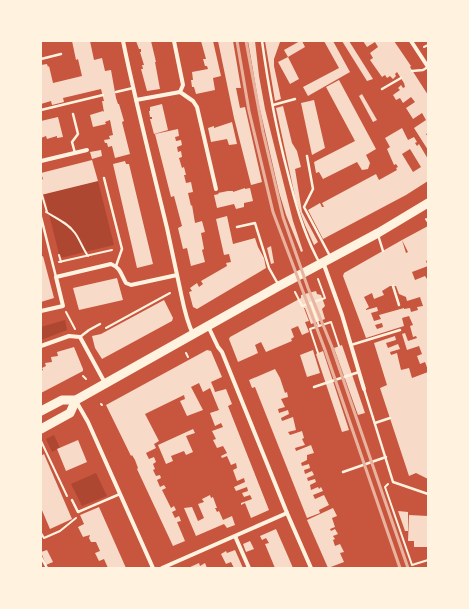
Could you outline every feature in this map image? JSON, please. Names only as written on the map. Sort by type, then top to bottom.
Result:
[{"type":"main road","points":[[41,411],[62,400],[76,400],[279,286],[378,233],[428,203]]},
{"type":"main road","points":[[41,429],[70,413],[76,400]]},
{"type":"street","points":[[124,41],[133,88],[186,319],[193,335]]},
{"type":"street","points":[[174,41],[183,85],[180,92]]},
{"type":"street","points":[[411,41],[428,67]]},
{"type":"street","points":[[136,100],[180,92],[194,102],[197,107],[216,189]]},
{"type":"street","points":[[41,161],[87,150]]},
{"type":"street","points":[[324,262],[342,315],[364,389]]},
{"type":"street","points":[[41,311],[62,306],[56,277],[111,264],[119,269],[126,283],[130,285],[177,275]]},
{"type":"street","points":[[208,326],[222,352],[286,513],[311,568]]},
{"type":"street","points":[[41,346],[63,337],[80,337],[96,369],[106,383]]},
{"type":"street","points":[[76,400],[88,422],[153,568]]},
{"type":"street","points":[[162,568],[286,513]]},
{"type":"street","points":[[235,536],[249,568]]},
{"type":"lane","points":[[262,41],[281,146],[298,214],[311,247],[324,262]]},
{"type":"lane","points":[[41,58],[61,54]]},
{"type":"lane","points":[[412,71],[423,70],[428,67]]},
{"type":"lane","points":[[382,89],[401,78]]},
{"type":"lane","points":[[116,92],[133,88]]},
{"type":"lane","points":[[41,110],[102,95]]},
{"type":"lane","points":[[273,105],[295,99]]},
{"type":"lane","points":[[73,114],[78,134],[72,142],[75,153]]},
{"type":"lane","points":[[307,156],[313,189],[304,207],[324,262]]},
{"type":"lane","points":[[104,178],[122,249],[116,266]]},
{"type":"lane","points":[[41,217],[56,277]]},
{"type":"lane","points":[[237,227],[255,223],[270,268],[279,286]]},
{"type":"lane","points":[[378,233],[383,251]]},
{"type":"lane","points":[[393,286],[399,305]]},
{"type":"lane","points":[[80,337],[88,330],[100,324]]},
{"type":"lane","points":[[351,345],[400,330]]},
{"type":"lane","points":[[314,387],[359,372]]},
{"type":"lane","points":[[364,389],[393,482],[428,494]]},
{"type":"lane","points":[[375,423],[390,418]]},
{"type":"lane","points":[[343,472],[386,457]]},
{"type":"lane","points":[[72,500],[78,512],[120,494]]},
{"type":"lane","points":[[41,557],[46,568]]},
{"type":"path","points":[[424,47],[428,45]]},
{"type":"path","points":[[46,212],[72,229],[88,256]]},
{"type":"path","points":[[52,263],[112,250]]},
{"type":"path","points":[[295,292],[302,306],[325,298],[318,278]]},
{"type":"path","points":[[103,330],[170,293]]},
{"type":"path","points":[[311,303],[319,326]]},
{"type":"path","points":[[62,306],[74,327],[74,336]]},
{"type":"path","points":[[318,353],[310,329],[331,322],[339,346]]},
{"type":"path","points":[[186,353],[188,357]]},
{"type":"path","points":[[83,376],[86,379]]},
{"type":"path","points":[[41,441],[66,495],[72,500]]},
{"type":"path","points":[[388,484],[385,487],[412,565],[428,560]]},
{"type":"path","points":[[41,534],[44,538],[60,531],[77,517],[78,512]]},
{"type":"shaded area","points":[[98,181],[114,245],[60,258],[44,194]]},
{"type":"shaded area","points":[[65,320],[67,330],[41,340],[41,327]]},
{"type":"shaded area","points":[[54,435],[60,448],[52,452],[46,439]]},
{"type":"shaded area","points":[[96,473],[107,496],[82,506],[71,484]]},
{"type":"building","points":[[72,41],[90,41],[94,60],[102,58],[105,71],[111,70],[116,98],[124,121],[122,122],[130,154],[115,158],[112,146],[108,147],[107,143],[105,143],[104,140],[110,139],[109,136],[113,135],[110,120],[105,122],[106,124],[93,127],[90,115],[104,112],[102,101],[104,101],[101,89],[63,98],[64,102],[52,105],[51,101],[41,104],[41,65],[47,64],[48,67],[49,66],[53,83],[82,76],[78,59],[76,60]]},
{"type":"building","points":[[136,41],[151,41],[160,89],[147,91],[141,69],[143,69],[142,65],[144,65],[140,52],[141,49],[139,49]]},
{"type":"building","points":[[201,41],[213,41],[221,76],[213,78],[215,90],[196,94],[194,87],[192,87],[192,72],[208,69],[207,66],[205,66],[203,59],[206,59]]},
{"type":"building","points":[[218,41],[233,41],[241,88],[236,88],[240,108],[245,107],[262,182],[251,185],[234,118]]},
{"type":"building","points":[[248,41],[255,41],[265,109],[293,221],[303,251],[301,252],[286,215],[279,192],[259,105]]},
{"type":"building","points":[[265,41],[280,42],[274,59],[274,66],[281,99],[275,101]]},
{"type":"building","points":[[302,41],[305,47],[288,57],[284,50]]},
{"type":"building","points":[[324,41],[333,41],[350,72],[308,96],[303,87],[339,68]]},
{"type":"building","points":[[342,41],[349,41],[373,79],[367,81]]},
{"type":"building","points":[[363,41],[394,41],[411,66],[410,67],[428,95],[428,133],[426,134],[428,137],[428,150],[414,128],[426,120],[422,113],[413,119],[406,108],[415,102],[411,97],[403,103],[400,98],[396,100],[393,95],[400,90],[398,88],[401,85],[403,88],[405,87],[404,83],[397,72],[393,79],[390,76],[387,78],[385,75],[382,77],[370,60],[373,58],[370,53],[378,47],[375,42],[367,47]]},
{"type":"building","points":[[288,57],[299,79],[290,84],[278,62]]},
{"type":"building","points":[[339,80],[376,149],[366,155],[370,163],[368,169],[362,170],[357,162],[323,179],[319,172],[316,173],[314,162],[355,141],[326,87]]},
{"type":"building","points":[[362,94],[377,120],[373,122],[359,96]]},
{"type":"building","points":[[314,100],[325,148],[312,155],[301,103]]},
{"type":"building","points":[[162,104],[168,130],[154,134],[150,119],[152,119],[152,117],[150,117],[150,107]]},
{"type":"building","points":[[283,106],[292,143],[297,151],[301,167],[295,169],[302,212],[318,242],[314,245],[296,201],[276,108]]},
{"type":"building","points":[[58,117],[63,137],[57,138],[57,136],[47,139],[46,136],[41,138],[41,121]]},
{"type":"building","points":[[232,122],[237,144],[229,145],[227,139],[211,142],[208,128],[214,126],[214,128]]},
{"type":"building","points":[[402,128],[408,140],[414,137],[417,142],[415,143],[417,146],[419,144],[428,159],[428,181],[406,195],[323,239],[308,210],[320,203],[322,207],[324,207],[322,203],[376,174],[379,180],[397,170],[396,168],[398,167],[396,164],[394,165],[387,149],[390,147],[385,138]],"holes":[[[410,149],[421,167],[413,172],[402,154]]]},
{"type":"building","points":[[178,129],[179,136],[175,137],[176,141],[181,140],[182,145],[177,147],[178,152],[181,151],[182,157],[179,158],[182,168],[184,167],[186,183],[191,182],[193,192],[188,193],[195,223],[202,221],[205,232],[201,233],[204,249],[202,250],[205,262],[191,266],[187,248],[183,249],[178,228],[182,226],[174,196],[171,197],[155,134]]},
{"type":"building","points":[[101,150],[102,156],[92,159],[90,152]]},
{"type":"building","points":[[92,160],[98,181],[41,195],[41,180],[43,179],[41,173]]},
{"type":"building","points":[[125,161],[126,164],[129,164],[153,264],[137,268],[113,164]]},
{"type":"building","points":[[250,188],[253,201],[244,203],[244,207],[236,209],[234,204],[217,208],[214,195],[228,191],[233,192]]},
{"type":"building","points":[[227,216],[233,244],[255,238],[264,258],[266,268],[197,309],[193,307],[189,292],[192,291],[190,288],[197,283],[199,287],[203,284],[201,281],[227,266],[226,263],[231,262],[229,254],[224,255],[216,219]]},
{"type":"building","points":[[428,226],[428,260],[426,261],[428,266],[412,272],[415,280],[425,276],[428,279],[428,370],[425,362],[420,364],[417,356],[422,354],[419,346],[407,350],[402,334],[405,333],[408,341],[417,338],[416,336],[413,337],[410,326],[413,325],[409,316],[402,318],[404,326],[366,338],[343,276],[344,273],[402,240]],"holes":[[[402,240],[408,252],[406,253]],[[390,286],[396,286],[399,294],[406,297],[407,301],[420,297],[423,306],[417,307],[418,310],[411,312],[410,308],[404,308],[379,315],[381,319],[374,321],[371,313],[378,311],[377,307],[366,310],[369,307],[364,297],[372,293],[374,299],[384,295],[382,291]],[[382,323],[383,327],[377,329],[375,325]]]},
{"type":"building","points":[[271,246],[274,263],[271,264],[267,248]]},
{"type":"building","points":[[43,256],[54,298],[41,302],[41,257]]},
{"type":"building","points":[[117,278],[123,300],[79,310],[73,288]]},
{"type":"building","points":[[316,291],[317,294],[321,295],[325,306],[322,309],[325,319],[311,324],[304,308],[309,321],[305,322],[309,332],[302,335],[298,326],[291,329],[294,337],[291,339],[292,341],[266,352],[261,342],[255,345],[258,353],[238,362],[229,339],[230,337],[301,298],[301,295]]},
{"type":"building","points":[[164,300],[173,318],[172,321],[102,359],[95,348],[92,336],[101,334]]},
{"type":"building","points":[[395,336],[396,340],[386,343],[388,348],[398,344],[400,349],[390,352],[391,355],[397,353],[401,370],[409,368],[412,378],[428,372],[428,479],[416,473],[409,476],[380,388],[387,385],[374,343]]},
{"type":"building","points":[[342,345],[365,413],[358,415],[334,348]]},
{"type":"building","points":[[74,347],[83,371],[41,393],[41,371],[43,370],[42,368],[46,366],[45,363],[52,362],[51,357],[58,356],[57,352]]},
{"type":"building","points":[[207,350],[211,351],[222,377],[211,382],[215,392],[226,389],[232,404],[228,406],[269,510],[251,518],[245,503],[241,505],[241,503],[252,499],[250,495],[244,497],[242,493],[248,491],[247,487],[236,491],[234,487],[245,482],[244,478],[237,481],[233,470],[237,468],[236,463],[231,465],[227,456],[222,458],[221,456],[227,453],[223,446],[217,448],[213,440],[216,439],[212,431],[223,427],[221,423],[215,426],[210,413],[219,410],[210,388],[203,392],[199,383],[191,387],[203,410],[187,416],[180,401],[185,399],[184,395],[145,414],[159,441],[154,444],[156,448],[146,453],[149,459],[154,457],[156,462],[153,464],[155,469],[153,470],[156,476],[160,475],[161,478],[157,480],[160,487],[164,485],[166,488],[162,490],[171,508],[174,506],[176,510],[172,512],[175,518],[179,516],[181,521],[177,522],[185,541],[173,546],[137,469],[135,460],[132,455],[131,456],[106,405]]},
{"type":"building","points":[[313,350],[320,373],[307,377],[300,355]]},
{"type":"building","points":[[323,351],[349,430],[342,432],[316,354]]},
{"type":"building","points":[[275,369],[288,397],[281,399],[285,407],[278,409],[279,413],[288,410],[289,414],[281,418],[282,421],[293,417],[296,430],[288,432],[290,435],[302,431],[304,438],[302,439],[305,445],[295,448],[296,451],[311,445],[314,453],[307,455],[307,460],[301,463],[302,466],[309,464],[310,468],[304,470],[305,474],[312,471],[314,475],[307,478],[308,481],[315,479],[316,482],[310,485],[311,490],[318,487],[319,489],[321,487],[323,491],[313,495],[315,499],[324,495],[329,505],[319,510],[320,513],[307,518],[255,387],[252,388],[249,380]]},
{"type":"building","points":[[193,429],[195,433],[186,436],[193,452],[186,455],[184,451],[171,456],[173,461],[166,464],[158,445]]},
{"type":"building","points":[[78,440],[87,462],[66,471],[57,449]]},
{"type":"building","points":[[44,454],[72,519],[50,529],[41,508],[41,456]]},
{"type":"building","points":[[210,495],[211,498],[213,497],[217,508],[215,508],[217,512],[219,511],[223,520],[232,516],[235,525],[227,528],[224,524],[196,536],[184,508],[192,507],[198,521],[204,518],[198,504],[204,502],[202,499]]},
{"type":"building","points":[[99,507],[126,568],[108,568],[104,559],[99,561],[95,553],[100,551],[96,542],[91,542],[89,538],[90,535],[83,537],[78,527],[84,524],[80,515]]},
{"type":"building","points":[[333,508],[337,516],[332,518],[335,527],[330,529],[331,531],[335,529],[338,534],[333,536],[335,539],[333,540],[335,546],[340,544],[344,552],[340,553],[344,562],[328,568],[307,520]]},
{"type":"building","points":[[398,511],[408,512],[408,531],[405,531]]},
{"type":"building","points":[[409,515],[428,516],[428,547],[414,547],[414,541],[408,541]]},
{"type":"building","points":[[276,529],[293,568],[275,568],[265,544],[269,543],[266,538],[262,540],[260,536]]},
{"type":"building","points":[[250,541],[254,549],[246,552],[243,544]]},
{"type":"building","points":[[47,550],[53,562],[46,565],[41,552]]},
{"type":"building","points":[[235,550],[243,568],[234,568],[231,562],[226,564],[221,554],[226,551],[227,553]]},
{"type":"building","points":[[199,563],[200,566],[205,563],[207,568],[188,568]]},
{"type":"railway","points":[[237,41],[249,111],[273,212],[325,350],[400,568]]},
{"type":"railway","points":[[246,41],[263,132],[283,217],[308,288],[332,347],[408,568]]}]
